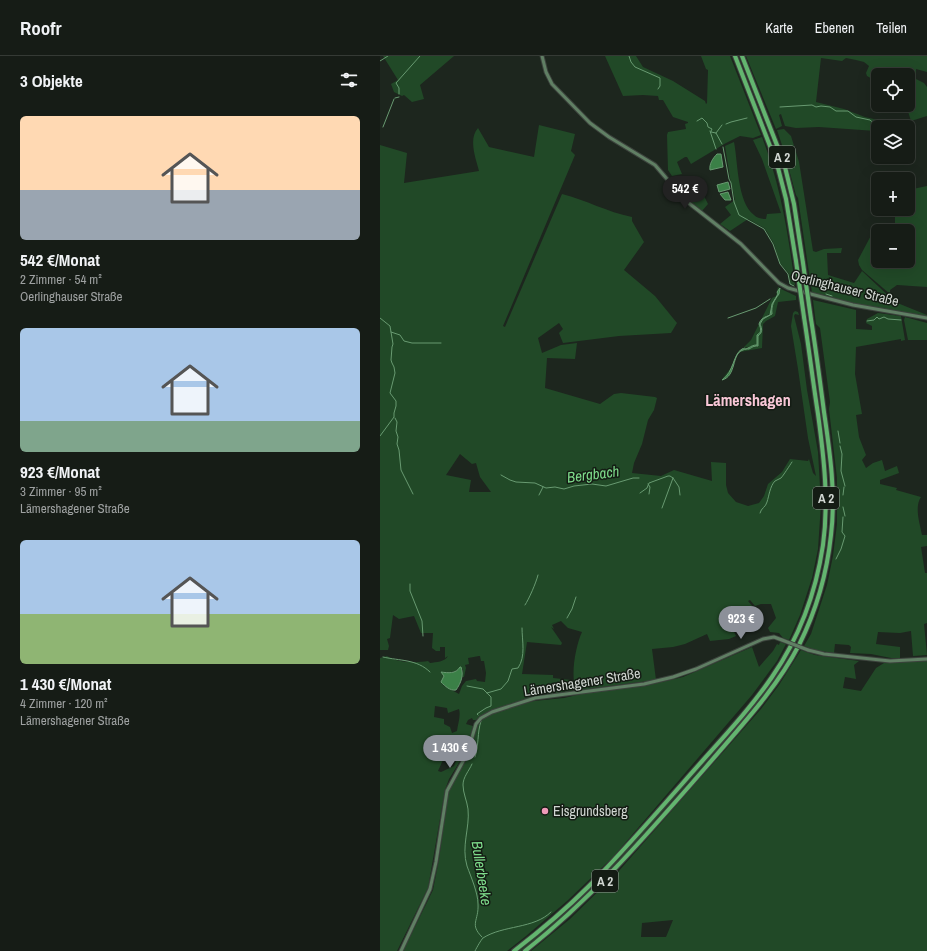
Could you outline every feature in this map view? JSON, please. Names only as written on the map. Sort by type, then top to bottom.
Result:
[{"type":"highway","name":"A 2","points":[[514,951],[563,911],[614,861],[751,704],[786,655],[803,620],[819,567],[826,525],[826,496],[820,432],[786,199],[777,164],[735,56]]},
{"type":"highway","name":"A 2","points":[[525,951],[561,922],[592,894],[629,855],[759,706],[784,671],[799,645],[820,590],[827,562],[833,512],[831,461],[794,204],[784,163],[742,56]]},
{"type":"main road","name":"Oerlinghauser Straße","points":[[542,56],[546,72],[552,84],[590,123],[609,137],[655,165],[685,200],[741,244],[779,282],[799,291],[848,303],[927,318]]},
{"type":"main road","name":"Lämershagener Straße","points":[[401,951],[430,889],[437,857],[447,791],[467,754],[474,728],[481,718],[492,712],[535,698],[562,696],[596,689],[659,681],[692,671],[763,639],[774,637],[818,654],[890,661],[927,659]]},
{"type":"shaded area","points":[[383,56],[454,56],[420,85],[424,99],[412,102],[404,95],[402,96],[394,92],[391,84],[398,80]]},
{"type":"shaded area","points":[[605,56],[636,56],[643,67],[673,81],[705,101],[706,104],[708,70],[706,69],[701,56],[730,56],[761,135],[753,138],[740,136],[691,164],[687,157],[685,157],[677,162],[682,174],[672,176],[668,170],[667,135],[668,132],[686,129],[685,124],[688,122],[673,117],[663,100],[659,100],[658,96],[623,96]]},
{"type":"shaded area","points":[[746,56],[927,56],[927,72],[916,69],[916,79],[924,83],[927,87],[927,116],[911,120],[908,112],[915,112],[915,68],[871,68],[871,78],[867,76],[866,73],[869,66],[864,62],[846,58],[842,61],[821,58],[816,102],[878,120],[871,120],[871,131],[819,127],[796,128],[785,126],[781,114],[779,115],[782,126],[776,129]]},
{"type":"shaded area","points":[[539,125],[575,134],[571,151],[575,155],[503,326],[505,327],[562,194],[632,217],[632,221],[644,242],[624,270],[655,296],[677,323],[671,333],[619,336],[563,343],[559,333],[563,329],[559,323],[538,338],[542,353],[561,345],[577,343],[575,359],[547,358],[545,388],[600,404],[614,394],[621,393],[657,398],[654,410],[648,420],[632,473],[661,476],[674,470],[712,481],[711,462],[726,463],[726,485],[728,493],[736,502],[748,506],[759,503],[764,496],[768,484],[782,472],[790,459],[808,461],[809,459],[813,473],[816,476],[808,438],[791,326],[793,313],[795,311],[798,312],[799,315],[795,314],[794,316],[801,344],[807,390],[818,452],[821,504],[818,549],[812,578],[800,615],[789,640],[783,638],[779,633],[770,632],[768,628],[776,618],[771,604],[761,604],[755,606],[750,600],[748,601],[754,608],[727,617],[736,636],[729,639],[710,641],[707,634],[685,644],[652,649],[656,680],[579,691],[576,689],[574,683],[574,668],[576,652],[582,632],[568,628],[561,621],[552,625],[554,629],[551,627],[562,643],[561,645],[527,642],[522,674],[553,675],[553,678],[571,680],[572,691],[534,696],[487,712],[476,720],[473,720],[472,718],[468,720],[466,724],[473,726],[465,753],[449,779],[445,790],[428,888],[397,951],[380,951],[380,658],[387,656],[401,661],[428,661],[430,663],[443,661],[448,656],[445,658],[445,647],[440,647],[440,651],[436,651],[432,648],[433,633],[421,633],[414,616],[399,619],[393,615],[390,638],[387,639],[389,646],[388,650],[380,650],[380,145],[407,153],[404,183],[479,171],[473,143],[475,133],[478,128],[489,147],[534,157]],"holes":[[[460,454],[472,464],[476,463],[480,477],[491,492],[469,492],[471,480],[446,475]],[[480,656],[481,661],[484,661],[486,673],[485,682],[477,681],[476,679],[466,681],[459,694],[444,686],[441,682],[444,676],[443,674],[463,669],[462,677],[464,677],[466,668],[465,665],[469,664],[468,658]],[[435,706],[447,708],[448,713],[459,709],[460,717],[457,731],[452,733],[450,727],[444,724],[444,719],[434,717]],[[458,744],[462,746],[454,766],[441,772],[438,771],[448,749],[455,748]]]},
{"type":"shaded area","points":[[784,129],[791,136],[799,162],[813,251],[816,252],[824,249],[842,248],[841,253],[827,253],[828,275],[854,283],[862,271],[895,302],[927,316],[861,305],[812,293],[798,198],[777,130]]},
{"type":"shaded area","points":[[762,137],[779,192],[790,247],[795,285],[790,284],[789,274],[780,263],[774,244],[764,228],[748,219],[730,231],[720,224],[731,215],[725,207],[735,200],[725,146],[734,142],[741,191],[748,209],[755,216],[762,219],[766,219],[767,214],[781,213],[762,159],[753,140]]},
{"type":"shaded area","points":[[717,154],[721,154],[723,167],[710,170],[712,161]]},
{"type":"shaded area","points":[[682,177],[684,186],[690,193],[692,192],[692,187],[698,184],[708,204],[702,211],[685,197],[672,180],[674,178]]},
{"type":"shaded area","points":[[728,182],[730,189],[719,192],[717,185]]},
{"type":"shaded area","points":[[927,186],[927,287],[897,285],[890,290],[890,294],[862,270],[859,265],[858,260],[871,236],[871,268],[915,268],[915,224],[895,224],[895,216],[915,216],[915,189]]},
{"type":"shaded area","points":[[728,192],[731,200],[725,200],[720,194]]},
{"type":"shaded area","points":[[778,287],[780,288],[778,294],[771,305],[771,313],[763,318],[759,324],[772,298],[776,296]]},
{"type":"shaded area","points":[[780,288],[779,294],[772,306],[772,314],[763,319],[760,324],[762,330],[758,336],[758,346],[754,346],[749,349],[739,352],[730,374],[727,378],[722,380],[729,372],[739,351],[743,348],[747,349],[753,345],[757,345],[757,335],[761,330],[759,324],[762,319],[770,315],[772,304]]},
{"type":"shaded area","points":[[781,289],[796,296],[796,300],[778,302],[775,316],[763,324],[762,348],[740,352],[758,346],[758,336],[762,330],[760,324],[763,319],[772,314],[773,303]]},
{"type":"shaded area","points":[[813,300],[856,310],[856,329],[872,330],[872,326],[866,323],[867,319],[878,313],[901,316],[905,340],[901,341],[901,339],[856,347],[855,374],[862,414],[856,415],[859,437],[866,455],[862,460],[866,468],[873,463],[882,460],[885,471],[897,466],[899,473],[880,480],[880,484],[897,488],[896,490],[921,497],[918,506],[918,516],[922,535],[927,535],[927,546],[921,547],[925,573],[927,573],[927,623],[924,624],[927,655],[913,656],[911,631],[900,633],[878,632],[876,644],[900,647],[900,658],[850,653],[851,647],[849,645],[835,644],[834,653],[814,650],[804,646],[811,634],[827,585],[833,556],[837,524],[837,478],[829,409],[830,402],[820,328],[816,324]]},
{"type":"shaded area","points":[[905,317],[927,323],[927,340],[908,340],[904,320]]},
{"type":"shaded area","points":[[759,324],[761,330],[757,335],[757,345],[743,348],[751,340]]},
{"type":"shaded area","points":[[743,348],[737,355],[732,369],[727,377],[722,379],[731,368],[737,354]]},
{"type":"shaded area","points":[[780,642],[786,644],[777,661],[752,695],[614,856],[567,901],[526,936],[507,951],[403,951],[433,890],[450,787],[467,759],[471,756],[470,750],[477,725],[482,719],[493,713],[534,701],[564,698],[594,691],[649,685],[683,677],[752,647],[759,667]]},
{"type":"shaded area","points":[[801,650],[815,655],[859,661],[854,665],[856,679],[845,677],[843,688],[861,691],[876,668],[884,663],[927,661],[927,951],[531,951],[570,919],[618,872],[761,709],[779,685]],"holes":[[[673,920],[666,937],[641,937],[642,923]]]},
{"type":"shaded area","points":[[460,667],[462,679],[456,690],[446,687],[441,682],[444,676],[441,672],[454,672]]},
{"type":"shaded area","points":[[781,669],[760,700],[623,857],[569,911],[521,951],[519,951],[569,909],[619,859],[761,697]]},
{"type":"waterway","points":[[380,61],[388,56]]},
{"type":"waterway","points":[[399,94],[399,88],[396,83],[420,56]]},
{"type":"waterway","points":[[629,56],[635,67],[660,78],[660,86],[658,89]]},
{"type":"waterway","points":[[395,98],[399,97]]},
{"type":"waterway","points":[[383,127],[394,99]]},
{"type":"waterway","points":[[780,107],[812,105],[816,107],[830,107],[836,111],[848,111],[856,117],[871,121]]},
{"type":"waterway","points":[[697,121],[702,118],[707,123],[708,127],[712,129],[711,132],[716,133],[722,144]]},
{"type":"waterway","points":[[726,124],[747,118]]},
{"type":"waterway","points":[[716,133],[722,125]]},
{"type":"waterway","points":[[710,131],[716,149]]},
{"type":"waterway","points":[[723,147],[734,202],[739,215],[764,229],[773,244],[780,264],[788,274],[790,284],[794,286]]},
{"type":"waterway","points":[[826,294],[832,296]]},
{"type":"waterway","points":[[728,318],[756,308],[770,299]]},
{"type":"waterway","points":[[867,321],[874,320],[877,317],[879,319],[884,317],[888,319],[901,320]]},
{"type":"waterway","points":[[380,318],[390,326],[393,344],[391,360],[395,373],[390,393],[396,401],[394,417],[380,436]]},
{"type":"waterway","points":[[391,332],[400,335],[404,341],[412,343],[441,343]]},
{"type":"waterway","points":[[395,418],[397,422],[397,444],[401,470],[413,494]]},
{"type":"waterway","points":[[838,431],[840,443]]},
{"type":"waterway","points":[[840,446],[842,454],[841,471],[845,486]]},
{"type":"waterway","points":[[760,513],[766,504],[773,483],[781,478],[792,462]]},
{"type":"waterway","name":"Bergbach","points":[[501,475],[516,482],[535,483],[546,488],[555,487],[564,489],[592,484],[606,486],[633,478],[639,478]]},
{"type":"waterway","name":"Bergbach","points":[[640,493],[647,488],[649,483],[668,476],[673,478]]},
{"type":"waterway","points":[[673,478],[679,487],[680,495]]},
{"type":"waterway","points":[[662,508],[673,478]]},
{"type":"waterway","name":"Bergbach","points":[[648,484],[650,487],[649,494]]},
{"type":"waterway","name":"Bergbach","points":[[539,495],[543,487]]},
{"type":"waterway","points":[[843,495],[844,487]]},
{"type":"waterway","points":[[843,507],[845,516]]},
{"type":"waterway","points":[[836,559],[845,536],[842,532],[843,517]]},
{"type":"waterway","name":"Bullerbeeke","points":[[525,605],[538,575]]},
{"type":"waterway","name":"Bullerbeeke","points":[[410,584],[410,591],[422,621],[423,636]]},
{"type":"waterway","points":[[567,618],[576,597]]},
{"type":"waterway","name":"Bullerbeeke","points":[[487,693],[501,689],[508,681],[512,669],[518,668],[523,653],[522,628]]},
{"type":"waterway","name":"Bullerbeeke","points":[[383,657],[408,661],[420,665],[430,672]]},
{"type":"waterway","name":"Bullerbeeke","points":[[467,686],[483,689],[491,697],[491,706],[477,714],[478,715]]},
{"type":"waterway","name":"Bullerbeeke","points":[[475,757],[481,721]]},
{"type":"waterway","name":"Bullerbeeke","points":[[472,764],[463,782],[468,816],[465,859],[478,900],[475,925],[478,933],[482,937]]},
{"type":"waterway","points":[[475,951],[483,938],[500,931],[536,921],[551,912]]},
{"type":"place","name":"Eisgrundsberg","points":[[545,811]]},
{"type":"district","name":"Lämershagen","points":[[748,400]]}]
